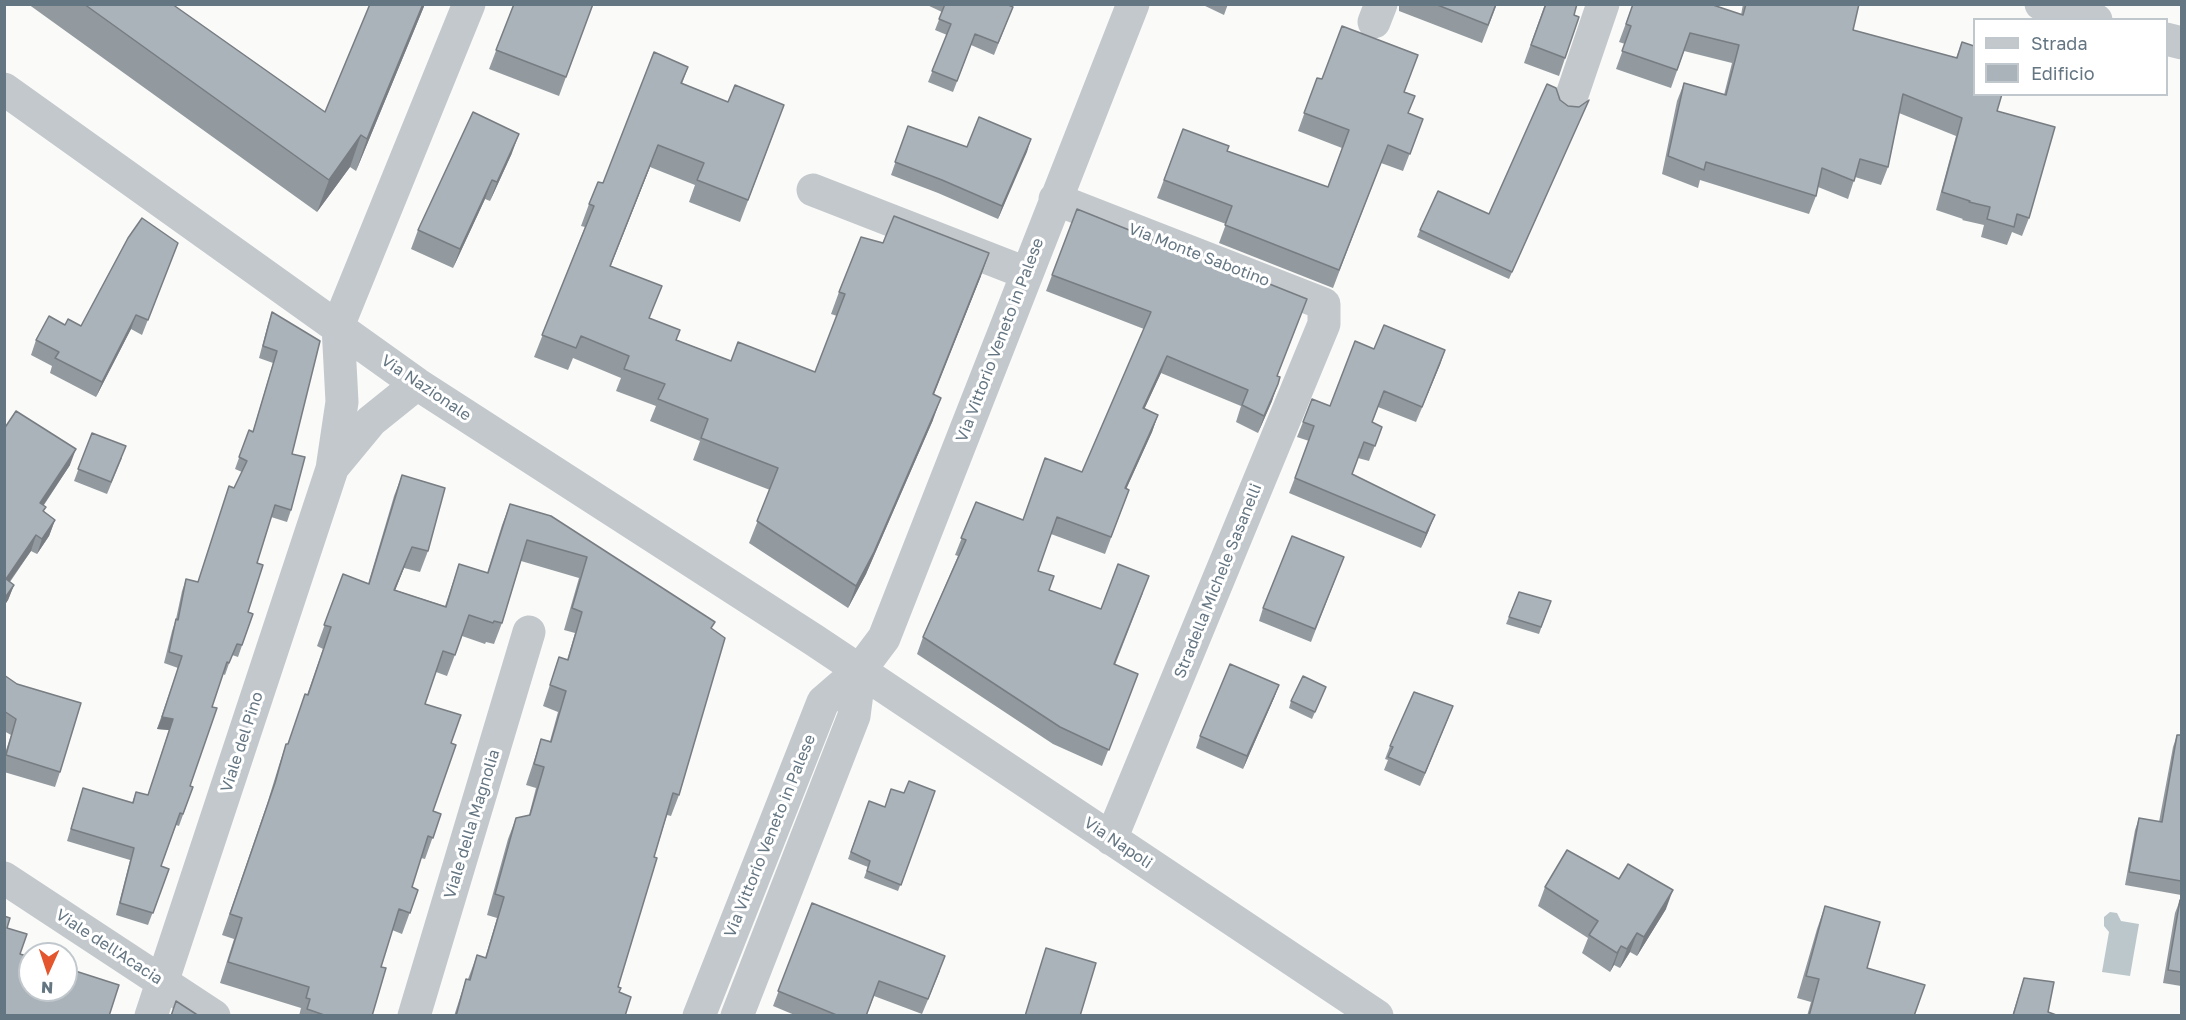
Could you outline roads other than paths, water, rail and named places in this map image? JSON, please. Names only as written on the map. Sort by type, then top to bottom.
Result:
[{"type":"street","points":[[338,326],[469,4]]},
{"type":"street","name":"Via Vittorio Veneto in Palese","points":[[699,1016],[823,702],[860,670],[884,638],[1132,4]]},
{"type":"street","points":[[1572,95],[1603,4]]},
{"type":"street","points":[[2041,4],[2089,18]]},
{"type":"street","name":"Via Nazionale","points":[[4,90],[417,384],[860,670]]},
{"type":"street","points":[[813,190],[1026,273]]},
{"type":"street","name":"Via Monte Sabotino","points":[[1055,198],[1324,304],[1324,324]]},
{"type":"street","name":"Stradella Michele Sasanelli","points":[[1111,838],[1324,324]]},
{"type":"street","name":"Viale del Pino","points":[[151,1016],[332,469],[342,402],[338,326]]},
{"type":"street","name":"Viale del Pino","points":[[332,469],[371,421],[417,384]]},
{"type":"street","name":"Viale della Magnolia","points":[[414,1016],[529,632]]},
{"type":"street","name":"Via Vittorio Veneto in Palese","points":[[737,1016],[854,716],[860,670]]},
{"type":"street","name":"Via Napoli","points":[[860,670],[1377,1016]]},
{"type":"street","name":"Viale dell'Acacia","points":[[4,878],[214,1016]]}]
